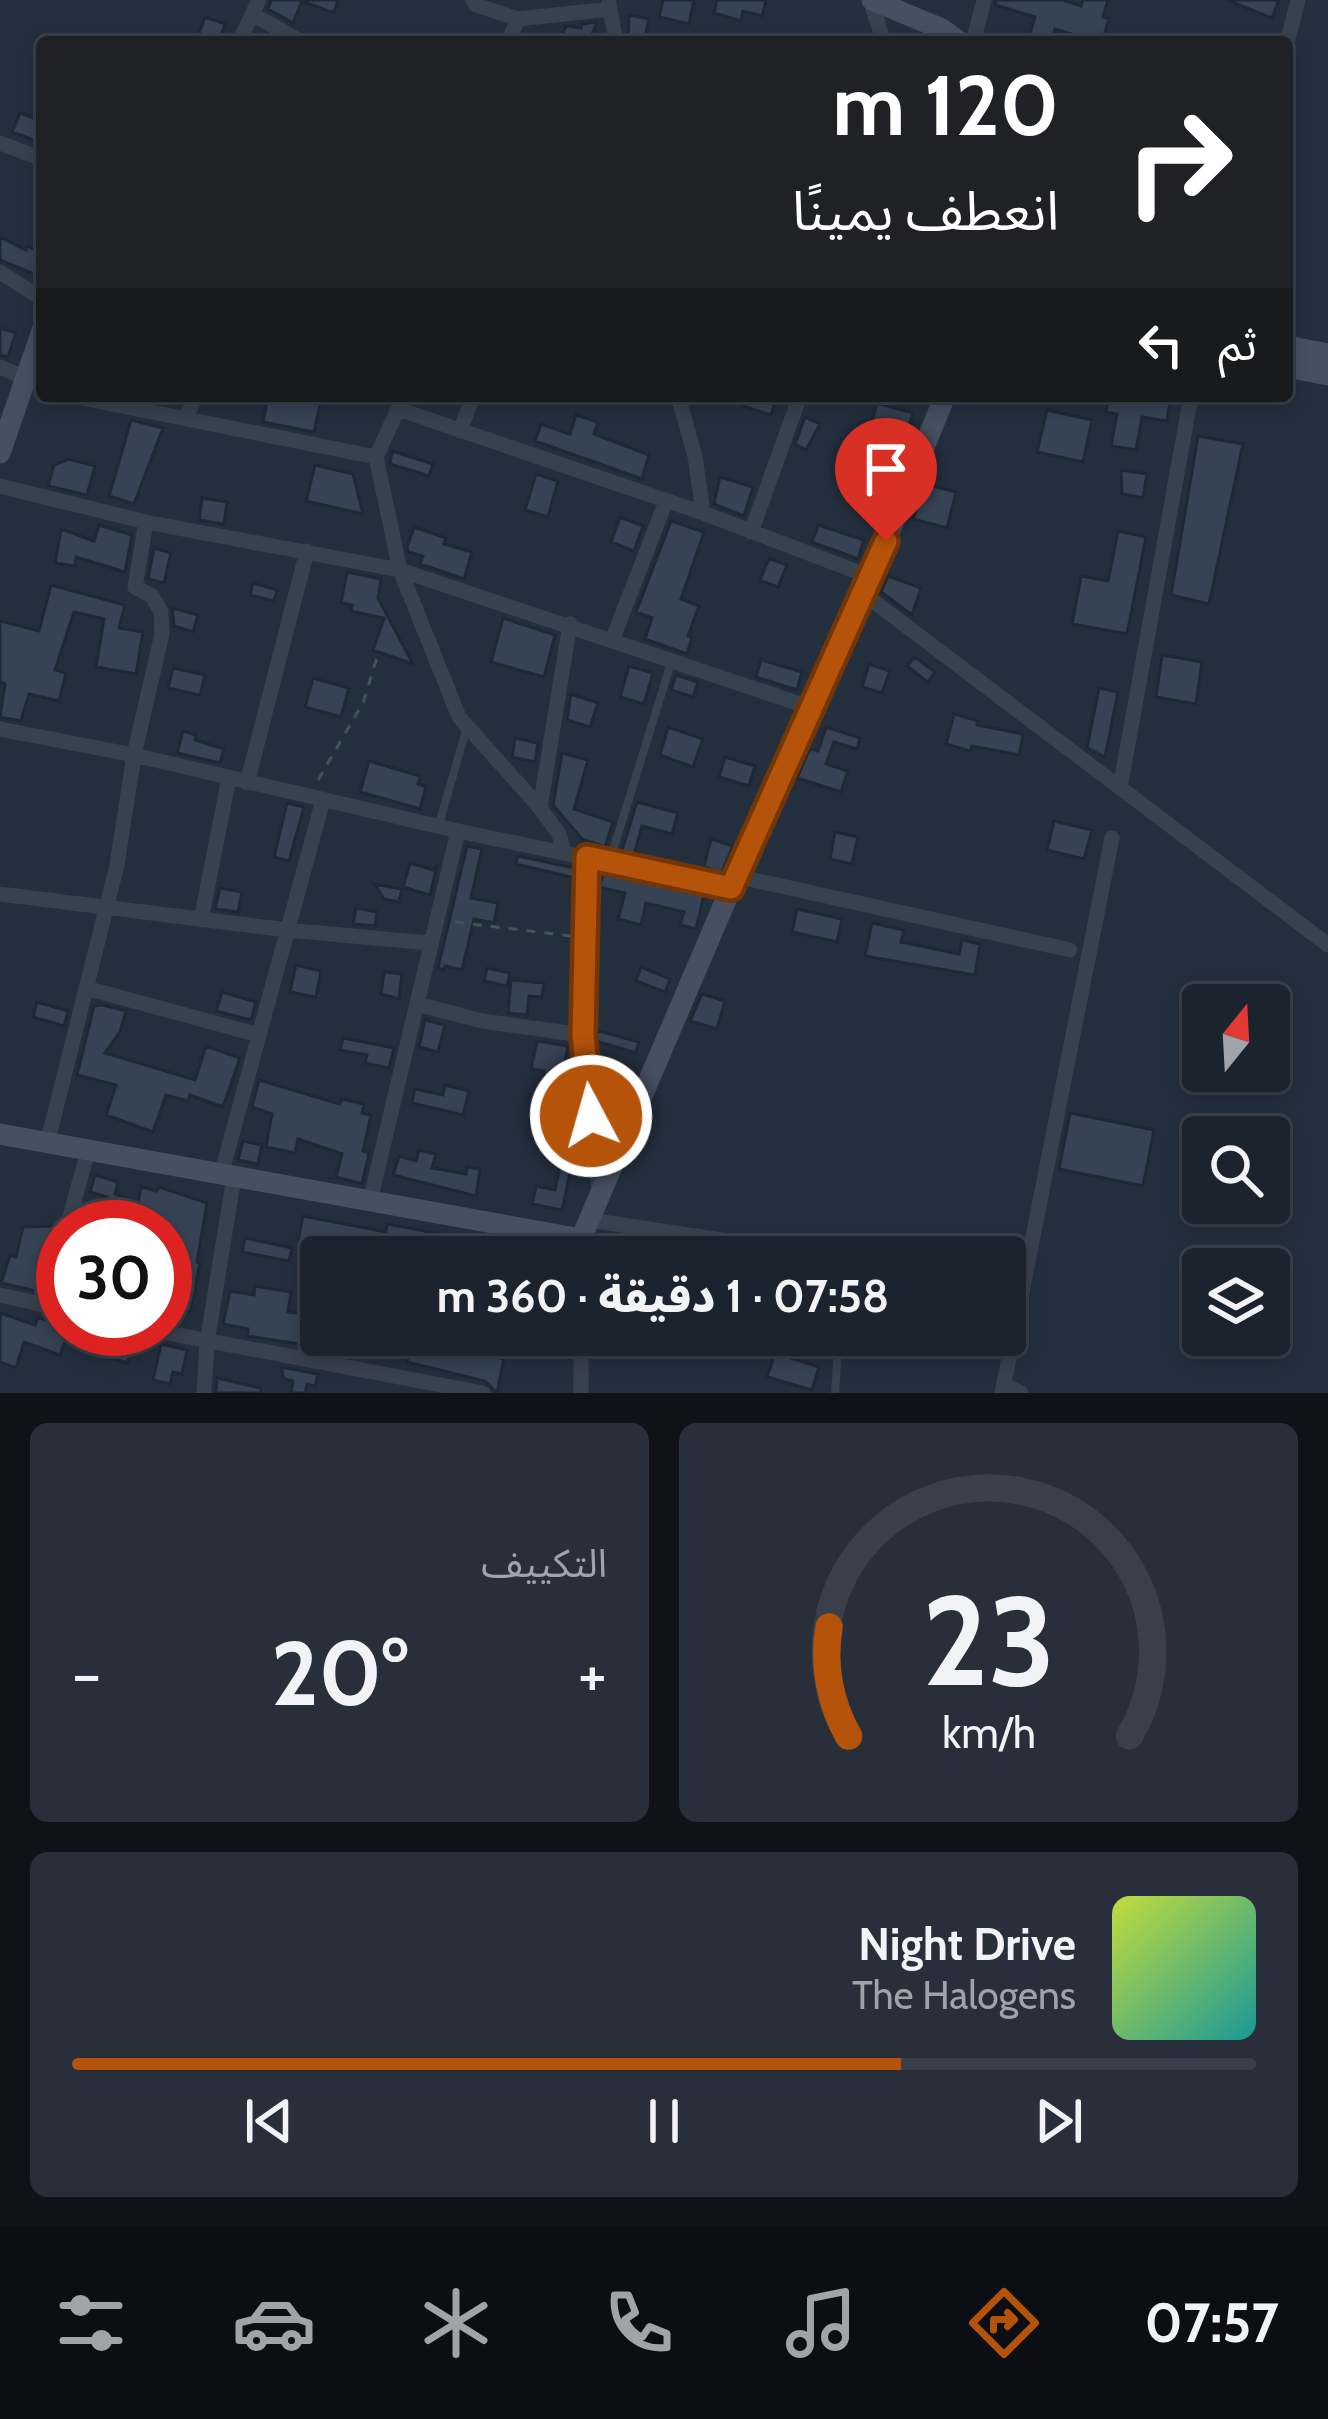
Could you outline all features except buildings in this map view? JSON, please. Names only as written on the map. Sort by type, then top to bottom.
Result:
[{"type":"street","points":[[473,0],[518,19],[609,4],[615,36]]},
{"type":"street","points":[[871,0],[948,36]]},
{"type":"street","points":[[871,0],[882,36]]},
{"type":"street","points":[[975,36],[984,0]]},
{"type":"street","points":[[1289,36],[1298,0]]},
{"type":"street","points":[[242,36],[256,7],[294,36]]},
{"type":"street","points":[[901,12],[928,36]]},
{"type":"street","points":[[511,36],[518,19]]},
{"type":"street","points":[[0,142],[36,157]]},
{"type":"street","points":[[0,272],[36,295]]},
{"type":"street","points":[[1293,347],[1328,354]]},
{"type":"street","points":[[0,367],[29,384],[5,430],[0,453]]},
{"type":"street","points":[[1293,369],[1328,376]]},
{"type":"street","points":[[103,402],[376,457]]},
{"type":"street","points":[[186,418],[193,402]]},
{"type":"street","points":[[564,852],[559,834],[540,808],[459,717],[400,570],[376,457],[401,402],[460,431],[703,513],[868,585],[1120,788],[1328,945]]},
{"type":"street","points":[[460,431],[471,402]]},
{"type":"street","points":[[680,402],[695,456],[703,513]]},
{"type":"street","points":[[751,532],[798,402]]},
{"type":"street","points":[[585,1236],[943,402]]},
{"type":"street","points":[[1120,788],[1190,402]]},
{"type":"street","points":[[0,486],[146,522],[400,570],[812,709]]},
{"type":"street","points":[[612,641],[666,501]]},
{"type":"street","points":[[47,1144],[106,908],[162,634],[161,612],[152,596],[135,587],[146,522]]},
{"type":"street","points":[[247,783],[307,551]]},
{"type":"street","points":[[540,808],[570,624]]},
{"type":"street","points":[[0,729],[134,755],[458,831],[1070,950]]},
{"type":"street","points":[[201,920],[229,778]]},
{"type":"street","points":[[204,1393],[228,1176],[316,799]]},
{"type":"street","points":[[370,1201],[458,831]]},
{"type":"street","points":[[1026,1244],[1048,1173],[1112,838]]},
{"type":"street","points":[[587,857],[583,1035],[599,1196]]},
{"type":"street","points":[[0,894],[429,943]]},
{"type":"street","points":[[86,988],[259,1035]]},
{"type":"street","points":[[416,1004],[482,1021],[583,1035]]},
{"type":"street","points":[[0,1134],[567,1236]]},
{"type":"street","points":[[74,1200],[88,1151]]},
{"type":"street","points":[[0,1294],[36,1303]]},
{"type":"street","points":[[192,1340],[483,1393]]},
{"type":"street","points":[[581,1356],[581,1393]]},
{"type":"street","points":[[1006,1356],[1003,1389],[1021,1393]]},
{"type":"street","points":[[357,1393],[360,1371]]},
{"type":"lane","points":[[610,862],[672,661]]},
{"type":"lane","points":[[439,824],[467,726]]},
{"type":"lane","points":[[835,1393],[838,1356]]},
{"type":"path","points":[[316,799],[362,703],[379,651]]},
{"type":"path","points":[[435,920],[588,938]]},
{"type":"route","points":[[591,1116],[583,1035],[587,857],[731,888],[886,541]]}]
